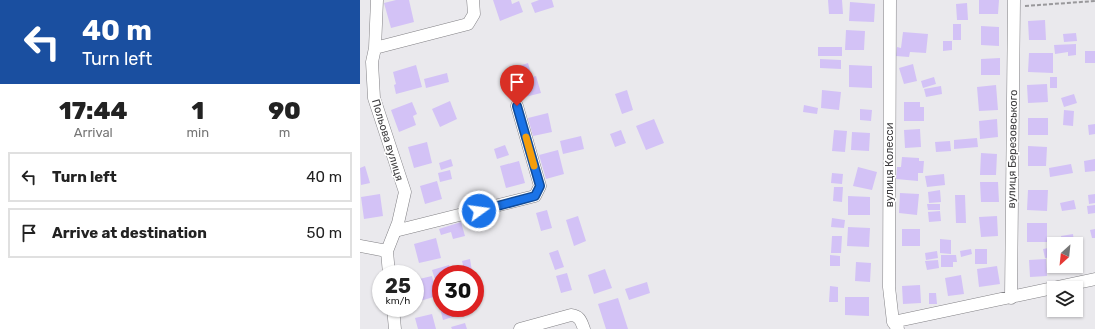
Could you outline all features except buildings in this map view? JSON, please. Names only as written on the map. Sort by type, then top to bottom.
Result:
[{"type":"street","name":"Польова вулиця","points":[[377,0],[375,48],[372,62],[374,98],[405,192],[395,232],[387,251]]},
{"type":"street","points":[[375,48],[468,24],[474,14],[473,0]]},
{"type":"street","name":"вулиця Колесси","points":[[890,0],[889,287],[896,325]]},
{"type":"street","name":"вулиця Березовського","points":[[1011,298],[1014,3]]},
{"type":"street","points":[[395,232],[535,196],[540,186],[517,106]]},
{"type":"street","points":[[360,246],[387,251],[388,265]]},
{"type":"street","points":[[896,325],[1095,278]]},
{"type":"street","points":[[520,329],[571,315],[577,316],[581,320],[584,329]]},
{"type":"street","points":[[394,317],[396,329]]},
{"type":"path","points":[[1014,3],[1095,2]]},
{"type":"slow traffic","points":[[526,137],[534,166]]},
{"type":"route","points":[[479,211],[535,196],[540,186],[517,106]]}]
